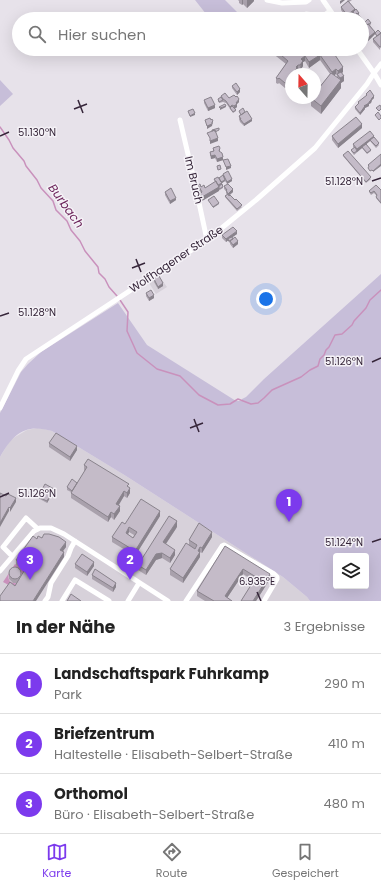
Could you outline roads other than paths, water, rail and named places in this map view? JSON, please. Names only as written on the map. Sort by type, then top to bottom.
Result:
[{"type":"street","points":[[267,0],[282,3],[309,0]]},
{"type":"street","points":[[323,0],[330,11]]},
{"type":"street","points":[[362,56],[374,72],[381,85]]},
{"type":"street","name":"Wolfhagener Straße","points":[[0,408],[18,371],[26,359],[207,240],[256,200],[315,148],[367,84],[381,64]]},
{"type":"street","name":"Im Bruch","points":[[180,120],[207,240]]},
{"type":"street","points":[[12,556],[3,547],[26,518],[38,529]]},
{"type":"street","points":[[0,571],[34,531],[40,528],[51,528],[64,534],[168,601]]},
{"type":"street","points":[[45,601],[48,596],[51,583],[68,556],[75,541]]},
{"type":"street","points":[[189,600],[224,545],[277,577],[264,601]]},
{"type":"street","points":[[62,601],[75,580],[109,601]]},
{"type":"street","points":[[128,601],[139,583]]},
{"type":"waterway","name":"Burbach","points":[[0,127],[41,188],[53,201],[56,210],[67,221],[71,230],[80,241],[85,251],[98,267],[99,273],[117,296]]},
{"type":"waterway","name":"Burbach","points":[[120,300],[128,312],[127,331],[137,353],[157,369],[180,376],[199,395],[218,405],[230,404],[238,399],[251,404],[258,403],[272,390],[301,377],[318,366],[320,359],[324,355],[335,335],[342,334],[352,325],[366,308],[370,300],[381,290]]},
{"type":"place","name":"Landschaftspark Fuhrkamp","points":[[289,522]]},
{"type":"place","name":"Orthomol","points":[[30,580]]},
{"type":"place","name":"Briefzentrum","points":[[130,580]]}]
